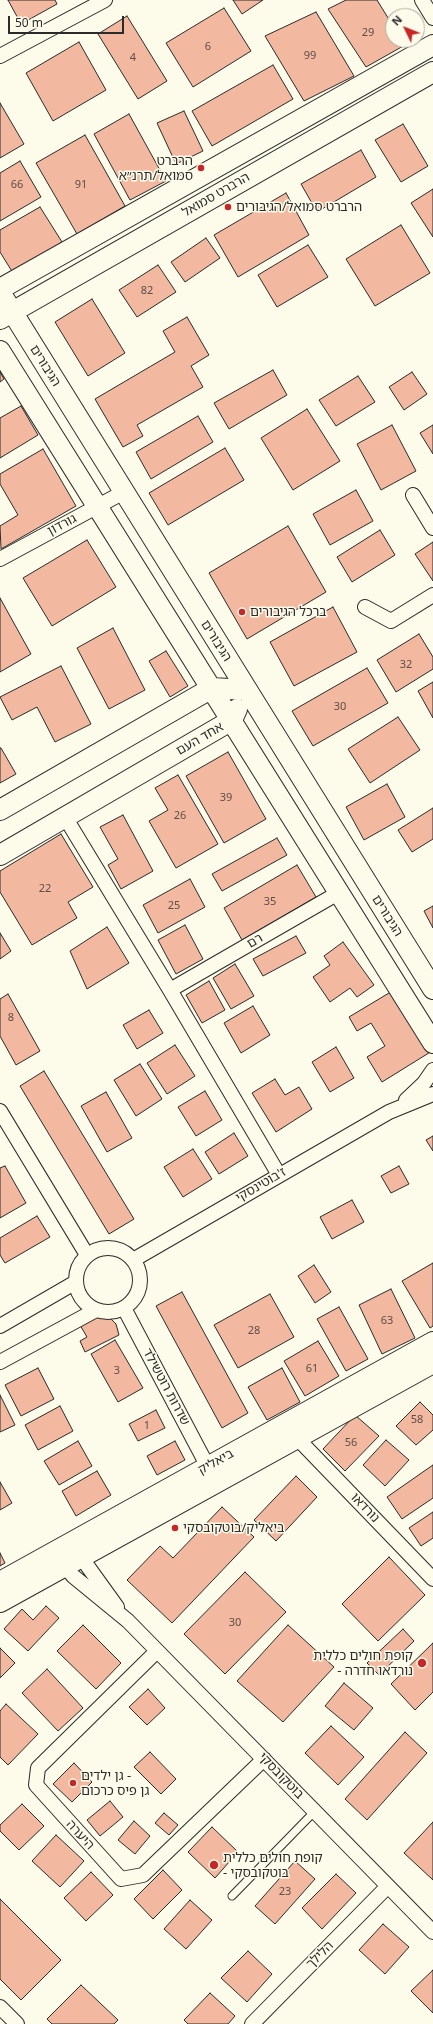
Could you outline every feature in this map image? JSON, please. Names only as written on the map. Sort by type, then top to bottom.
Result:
[{"type":"street","points":[[0,56],[105,0]]},
{"type":"street","points":[[422,0],[433,18]]},
{"type":"street","name":"הרברט סמואל","points":[[0,290],[433,45]]},
{"type":"street","name":"הרברט סמואל","points":[[6,315],[433,72]]},
{"type":"street","name":"הגיבורים","points":[[0,290],[6,315],[124,492],[433,990]]},
{"type":"street","points":[[0,351],[340,892],[433,1043]]},
{"type":"street","name":"גורדון","points":[[0,559],[124,492]]},
{"type":"street","points":[[413,495],[433,528]]},
{"type":"street","points":[[365,607],[391,621],[433,595]]},
{"type":"street","points":[[0,810],[212,688],[247,690]]},
{"type":"street","name":"אחד העם","points":[[0,855],[232,720],[247,690]]},
{"type":"street","points":[[65,817],[170,990],[279,1175]]},
{"type":"street","name":"רם","points":[[170,990],[340,892]]},
{"type":"street","name":"ז'בוטינסקי","points":[[133,1260],[389,1112],[418,1090],[433,1070]]},
{"type":"street","name":"ז'בוטינסקי","points":[[389,1112],[433,1094]]},
{"type":"street","points":[[0,1111],[88,1255]]},
{"type":"street","points":[[111,1248],[125,1252],[133,1260],[140,1274],[138,1291],[133,1300],[124,1308],[107,1312],[96,1310],[85,1302],[78,1293],[76,1282],[80,1264],[88,1255],[100,1249],[111,1248]]},
{"type":"street","points":[[0,1326],[76,1282]]},
{"type":"street","name":"שדרות רוטשילד","points":[[124,1308],[208,1467]]},
{"type":"street","points":[[0,1362],[96,1310]]},
{"type":"street","name":"ביאליק","points":[[0,1582],[433,1342]]},
{"type":"street","name":"ביאליק","points":[[0,1602],[433,1363]]},
{"type":"street","name":"נורדאו","points":[[297,1438],[433,1579]]},
{"type":"street","points":[[65,1546],[73,1561]]},
{"type":"street","name":"בוטקובסקי","points":[[73,1561],[84,1587],[128,1621],[433,1932]]},
{"type":"street","name":"היערה","points":[[158,1651],[38,1768],[37,1774],[36,1785],[121,1879],[143,1875],[264,1759]]},
{"type":"street","name":"הלילך","points":[[252,2024],[388,1886]]},
{"type":"street","points":[[0,2007],[17,2024]]},
{"type":"lane","points":[[232,1896],[315,1811]]},
{"type":"building","points":[[8,0],[55,0],[57,4],[21,24]]},
{"type":"building","points":[[233,0],[263,0],[242,14]]},
{"type":"building","points":[[346,0],[377,0],[385,13],[385,48],[400,48],[366,67],[328,9]]},
{"type":"building","points":[[224,8],[251,51],[193,87],[166,43]]},
{"type":"building","points":[[316,12],[354,76],[304,101],[265,36]]},
{"type":"building","points":[[127,16],[167,81],[138,99],[98,34]]},
{"type":"building","points":[[79,42],[106,90],[53,121],[26,73]]},
{"type":"building","points":[[273,65],[293,99],[212,146],[192,111]]},
{"type":"building","points":[[0,103],[24,144],[0,158]]},
{"type":"building","points":[[184,111],[203,151],[176,164],[157,123]]},
{"type":"building","points":[[129,114],[166,181],[130,200],[94,134]]},
{"type":"building","points":[[403,124],[428,166],[401,182],[375,140]]},
{"type":"building","points":[[85,135],[125,206],[77,234],[36,163]]},
{"type":"building","points":[[361,150],[376,177],[317,212],[301,184]]},
{"type":"building","points":[[20,161],[41,197],[0,221],[0,173]]},
{"type":"building","points":[[433,189],[433,237],[411,203]]},
{"type":"building","points":[[286,193],[309,235],[238,277],[214,235]]},
{"type":"building","points":[[40,207],[62,242],[13,273],[0,252],[0,230]]},
{"type":"building","points":[[401,225],[430,273],[375,306],[346,259]]},
{"type":"building","points":[[206,238],[220,258],[185,282],[171,262]]},
{"type":"building","points":[[308,245],[328,277],[277,307],[258,275]]},
{"type":"building","points":[[158,265],[176,292],[137,317],[119,290]]},
{"type":"building","points":[[92,299],[125,353],[88,376],[55,322]]},
{"type":"building","points":[[187,317],[209,355],[191,366],[203,387],[137,425],[143,436],[123,447],[95,399],[175,352],[163,331]]},
{"type":"building","points":[[273,370],[287,395],[229,429],[214,403]]},
{"type":"building","points":[[0,372],[4,379],[0,382]]},
{"type":"building","points":[[412,372],[427,394],[404,410],[389,387]]},
{"type":"building","points":[[358,376],[375,402],[336,426],[319,400]]},
{"type":"building","points":[[21,406],[38,435],[0,458],[0,418]]},
{"type":"building","points":[[307,409],[340,461],[293,490],[261,438]]},
{"type":"building","points":[[198,416],[213,442],[151,479],[136,452]]},
{"type":"building","points":[[392,425],[416,471],[381,490],[357,444]]},
{"type":"building","points":[[433,425],[433,454],[420,433]]},
{"type":"building","points":[[225,448],[244,480],[168,525],[149,493]]},
{"type":"building","points":[[43,449],[76,506],[1,549],[0,526],[18,515],[0,484],[0,474]]},
{"type":"building","points":[[356,490],[373,521],[330,545],[313,514]]},
{"type":"building","points":[[288,526],[326,592],[247,639],[209,573]]},
{"type":"building","points":[[380,530],[395,555],[352,582],[337,557]]},
{"type":"building","points":[[87,540],[116,587],[52,626],[23,578]]},
{"type":"building","points":[[433,542],[433,581],[415,554]]},
{"type":"building","points":[[0,598],[31,654],[0,672]]},
{"type":"building","points":[[333,607],[357,652],[294,686],[270,642]]},
{"type":"building","points":[[113,628],[145,690],[109,709],[77,648]]},
{"type":"building","points":[[419,634],[433,657],[433,669],[396,692],[377,660]]},
{"type":"building","points":[[166,651],[188,686],[170,697],[149,661]]},
{"type":"building","points":[[61,666],[91,724],[55,742],[37,707],[12,720],[0,697]]},
{"type":"building","points":[[367,668],[388,703],[313,746],[292,711]]},
{"type":"building","points":[[433,682],[433,718],[418,691]]},
{"type":"building","points":[[398,717],[420,750],[370,783],[348,749]]},
{"type":"building","points":[[0,748],[16,774],[0,783]]},
{"type":"building","points":[[228,752],[266,819],[224,843],[186,776]]},
{"type":"building","points":[[178,775],[218,844],[176,868],[149,821],[168,810],[155,788]]},
{"type":"building","points":[[387,784],[405,817],[364,840],[346,807]]},
{"type":"building","points":[[433,808],[433,839],[412,852],[398,830]]},
{"type":"building","points":[[123,815],[153,871],[121,889],[108,865],[118,859],[100,827]]},
{"type":"building","points":[[61,834],[93,887],[68,902],[77,918],[32,945],[0,892],[0,871]]},
{"type":"building","points":[[277,838],[287,855],[222,891],[212,874]]},
{"type":"building","points":[[297,865],[316,897],[242,940],[224,908]]},
{"type":"building","points":[[190,879],[205,907],[158,933],[143,905]]},
{"type":"building","points":[[433,906],[433,928],[424,911]]},
{"type":"building","points":[[185,925],[203,959],[176,974],[158,940]]},
{"type":"building","points":[[107,927],[129,963],[87,989],[70,951]]},
{"type":"building","points":[[0,933],[11,951],[0,959]]},
{"type":"building","points":[[296,936],[306,953],[263,976],[253,959]]},
{"type":"building","points":[[343,942],[374,985],[357,997],[350,988],[330,1002],[313,977],[330,965],[324,956]]},
{"type":"building","points":[[235,964],[254,996],[231,1009],[213,978]]},
{"type":"building","points":[[209,981],[225,1010],[202,1023],[186,995]]},
{"type":"building","points":[[394,990],[432,1051],[382,1082],[367,1057],[385,1046],[371,1023],[357,1031],[349,1017]]},
{"type":"building","points":[[8,994],[40,1051],[16,1065],[0,1036],[0,999]]},
{"type":"building","points":[[253,1006],[270,1035],[241,1053],[224,1023]]},
{"type":"building","points":[[149,1010],[163,1033],[137,1049],[123,1025]]},
{"type":"building","points":[[175,1045],[195,1076],[167,1094],[147,1063]]},
{"type":"building","points":[[336,1047],[354,1078],[330,1092],[312,1062]]},
{"type":"building","points":[[140,1064],[162,1099],[136,1116],[114,1080]]},
{"type":"building","points":[[44,1071],[134,1219],[109,1234],[20,1086]]},
{"type":"building","points":[[275,1079],[285,1095],[299,1087],[312,1109],[276,1132],[252,1093]]},
{"type":"building","points":[[205,1091],[222,1120],[196,1136],[178,1107]]},
{"type":"building","points":[[106,1092],[132,1138],[107,1152],[81,1106]]},
{"type":"building","points":[[234,1133],[248,1156],[219,1174],[205,1152]]},
{"type":"building","points":[[433,1136],[433,1151],[426,1140]]},
{"type":"building","points":[[193,1149],[212,1179],[183,1197],[164,1167]]},
{"type":"building","points":[[5,1166],[26,1203],[0,1218],[0,1168]]},
{"type":"building","points":[[399,1166],[409,1184],[391,1193],[381,1176]]},
{"type":"building","points":[[352,1200],[364,1222],[332,1239],[320,1217]]},
{"type":"building","points":[[37,1216],[50,1237],[5,1263],[0,1255],[0,1238]]},
{"type":"building","points":[[433,1263],[433,1326],[430,1328],[402,1281]]},
{"type":"building","points":[[314,1265],[331,1292],[315,1303],[298,1276]]},
{"type":"building","points":[[391,1289],[415,1338],[382,1354],[359,1305]]},
{"type":"building","points":[[182,1292],[248,1413],[222,1428],[156,1306]]},
{"type":"building","points":[[270,1294],[294,1337],[238,1368],[214,1325]]},
{"type":"building","points":[[339,1307],[368,1359],[346,1371],[317,1319]]},
{"type":"building","points":[[108,1316],[116,1324],[119,1335],[85,1352],[80,1341],[87,1337],[80,1325],[95,1317]]},
{"type":"building","points":[[115,1340],[143,1388],[118,1402],[91,1354]]},
{"type":"building","points":[[318,1341],[339,1376],[305,1396],[284,1361]]},
{"type":"building","points":[[38,1368],[54,1399],[21,1416],[5,1385]]},
{"type":"building","points":[[282,1368],[300,1402],[267,1420],[248,1387]]},
{"type":"building","points":[[0,1395],[15,1425],[0,1432]]},
{"type":"building","points":[[420,1402],[433,1415],[433,1430],[416,1445],[396,1426]]},
{"type":"building","points":[[60,1406],[73,1431],[38,1450],[25,1425]]},
{"type":"building","points":[[156,1410],[165,1428],[138,1441],[129,1424]]},
{"type":"building","points":[[355,1415],[379,1436],[345,1471],[323,1449]]},
{"type":"building","points":[[386,1440],[409,1460],[385,1486],[363,1465]]},
{"type":"building","points":[[78,1441],[92,1466],[59,1485],[44,1461]]},
{"type":"building","points":[[175,1441],[185,1460],[157,1475],[147,1456]]},
{"type":"building","points":[[433,1465],[433,1498],[402,1519],[387,1497]]},
{"type":"building","points":[[97,1471],[111,1495],[76,1516],[62,1491]]},
{"type":"building","points":[[296,1476],[317,1497],[276,1541],[254,1520]]},
{"type":"building","points":[[0,1482],[12,1503],[0,1510]]},
{"type":"building","points":[[222,1507],[254,1537],[172,1623],[127,1580],[160,1546],[173,1558]]},
{"type":"building","points":[[433,1512],[433,1538],[421,1546],[409,1528]]},
{"type":"building","points":[[0,1553],[5,1563],[0,1566]]},
{"type":"building","points":[[389,1557],[425,1595],[378,1641],[342,1604]]},
{"type":"building","points":[[245,1572],[286,1612],[225,1674],[184,1634]]},
{"type":"building","points":[[46,1606],[59,1618],[28,1651],[4,1629],[22,1609],[33,1620]]},
{"type":"building","points":[[83,1625],[121,1663],[96,1689],[57,1651]]},
{"type":"building","points":[[288,1625],[334,1667],[283,1722],[237,1681]]},
{"type":"building","points":[[403,1629],[414,1641],[379,1675],[367,1663]]},
{"type":"building","name":"קופת חולים כללית - נורדאו חדרה","points":[[433,1643],[433,1692],[415,1710],[391,1684]]},
{"type":"building","points":[[0,1648],[15,1663],[0,1678]]},
{"type":"building","points":[[47,1669],[83,1708],[58,1731],[22,1693]]},
{"type":"building","points":[[344,1683],[373,1708],[354,1730],[325,1706]]},
{"type":"building","points":[[148,1689],[165,1708],[147,1725],[129,1707]]},
{"type":"building","points":[[6,1704],[38,1734],[8,1765],[0,1757],[0,1711]]},
{"type":"building","points":[[331,1726],[364,1757],[338,1785],[305,1753]]},
{"type":"building","points":[[405,1732],[427,1753],[367,1820],[345,1799]]},
{"type":"building","points":[[150,1752],[176,1779],[161,1794],[134,1767]]},
{"type":"building","name":"גן ילדים - גן פיס כרכום","points":[[74,1763],[92,1782],[72,1802],[53,1784]]},
{"type":"building","points":[[110,1801],[123,1817],[100,1836],[87,1820]]},
{"type":"building","points":[[22,1804],[44,1826],[19,1850],[0,1831],[0,1825]]},
{"type":"building","points":[[164,1813],[178,1825],[169,1835],[155,1823]]},
{"type":"building","points":[[134,1821],[150,1836],[135,1854],[118,1840]]},
{"type":"building","points":[[433,1822],[433,1880],[404,1853]]},
{"type":"building","name":"קופת חולים כללית - בוטקובסקי","points":[[212,1827],[238,1852],[215,1878],[188,1852]]},
{"type":"building","points":[[56,1835],[84,1861],[60,1887],[32,1861]]},
{"type":"building","points":[[295,1861],[315,1879],[275,1924],[255,1906]]},
{"type":"building","points":[[163,1870],[182,1890],[153,1919],[134,1899]]},
{"type":"building","points":[[91,1872],[113,1895],[86,1921],[64,1898]]},
{"type":"building","points":[[336,1874],[356,1893],[322,1929],[302,1908]]},
{"type":"building","points":[[0,1899],[61,1960],[21,2000],[0,1979]]},
{"type":"building","points":[[190,1900],[212,1920],[186,1949],[164,1929]]},
{"type":"building","points":[[383,1924],[409,1947],[385,1974],[359,1950]]},
{"type":"building","points":[[248,1951],[272,1974],[247,2002],[221,1978]]},
{"type":"building","points":[[433,1970],[433,2013],[411,1991]]},
{"type":"building","points":[[81,1985],[118,2020],[114,2024],[52,2024],[47,2019]]},
{"type":"building","points":[[210,1993],[235,2016],[228,2024],[188,2024],[184,2020]]},
{"type":"place","name":"הרברט סמואל/תרנ״א","points":[[201,168]]},
{"type":"place","name":"הרברט סמואל/הגיבורים","points":[[228,207]]},
{"type":"place","name":"ברכל הגיבורים","points":[[242,612]]},
{"type":"place","name":"ביאליק/בוטקובסקי","points":[[175,1528]]},
{"type":"place","name":"קופת חולים כללית - נורדאו חדרה","points":[[422,1663]]},
{"type":"place","name":"גן ילדים - גן פיס כרכום","points":[[73,1783]]},
{"type":"place","name":"קופת חולים כללית - בוטקובסקי","points":[[214,1865]]}]
